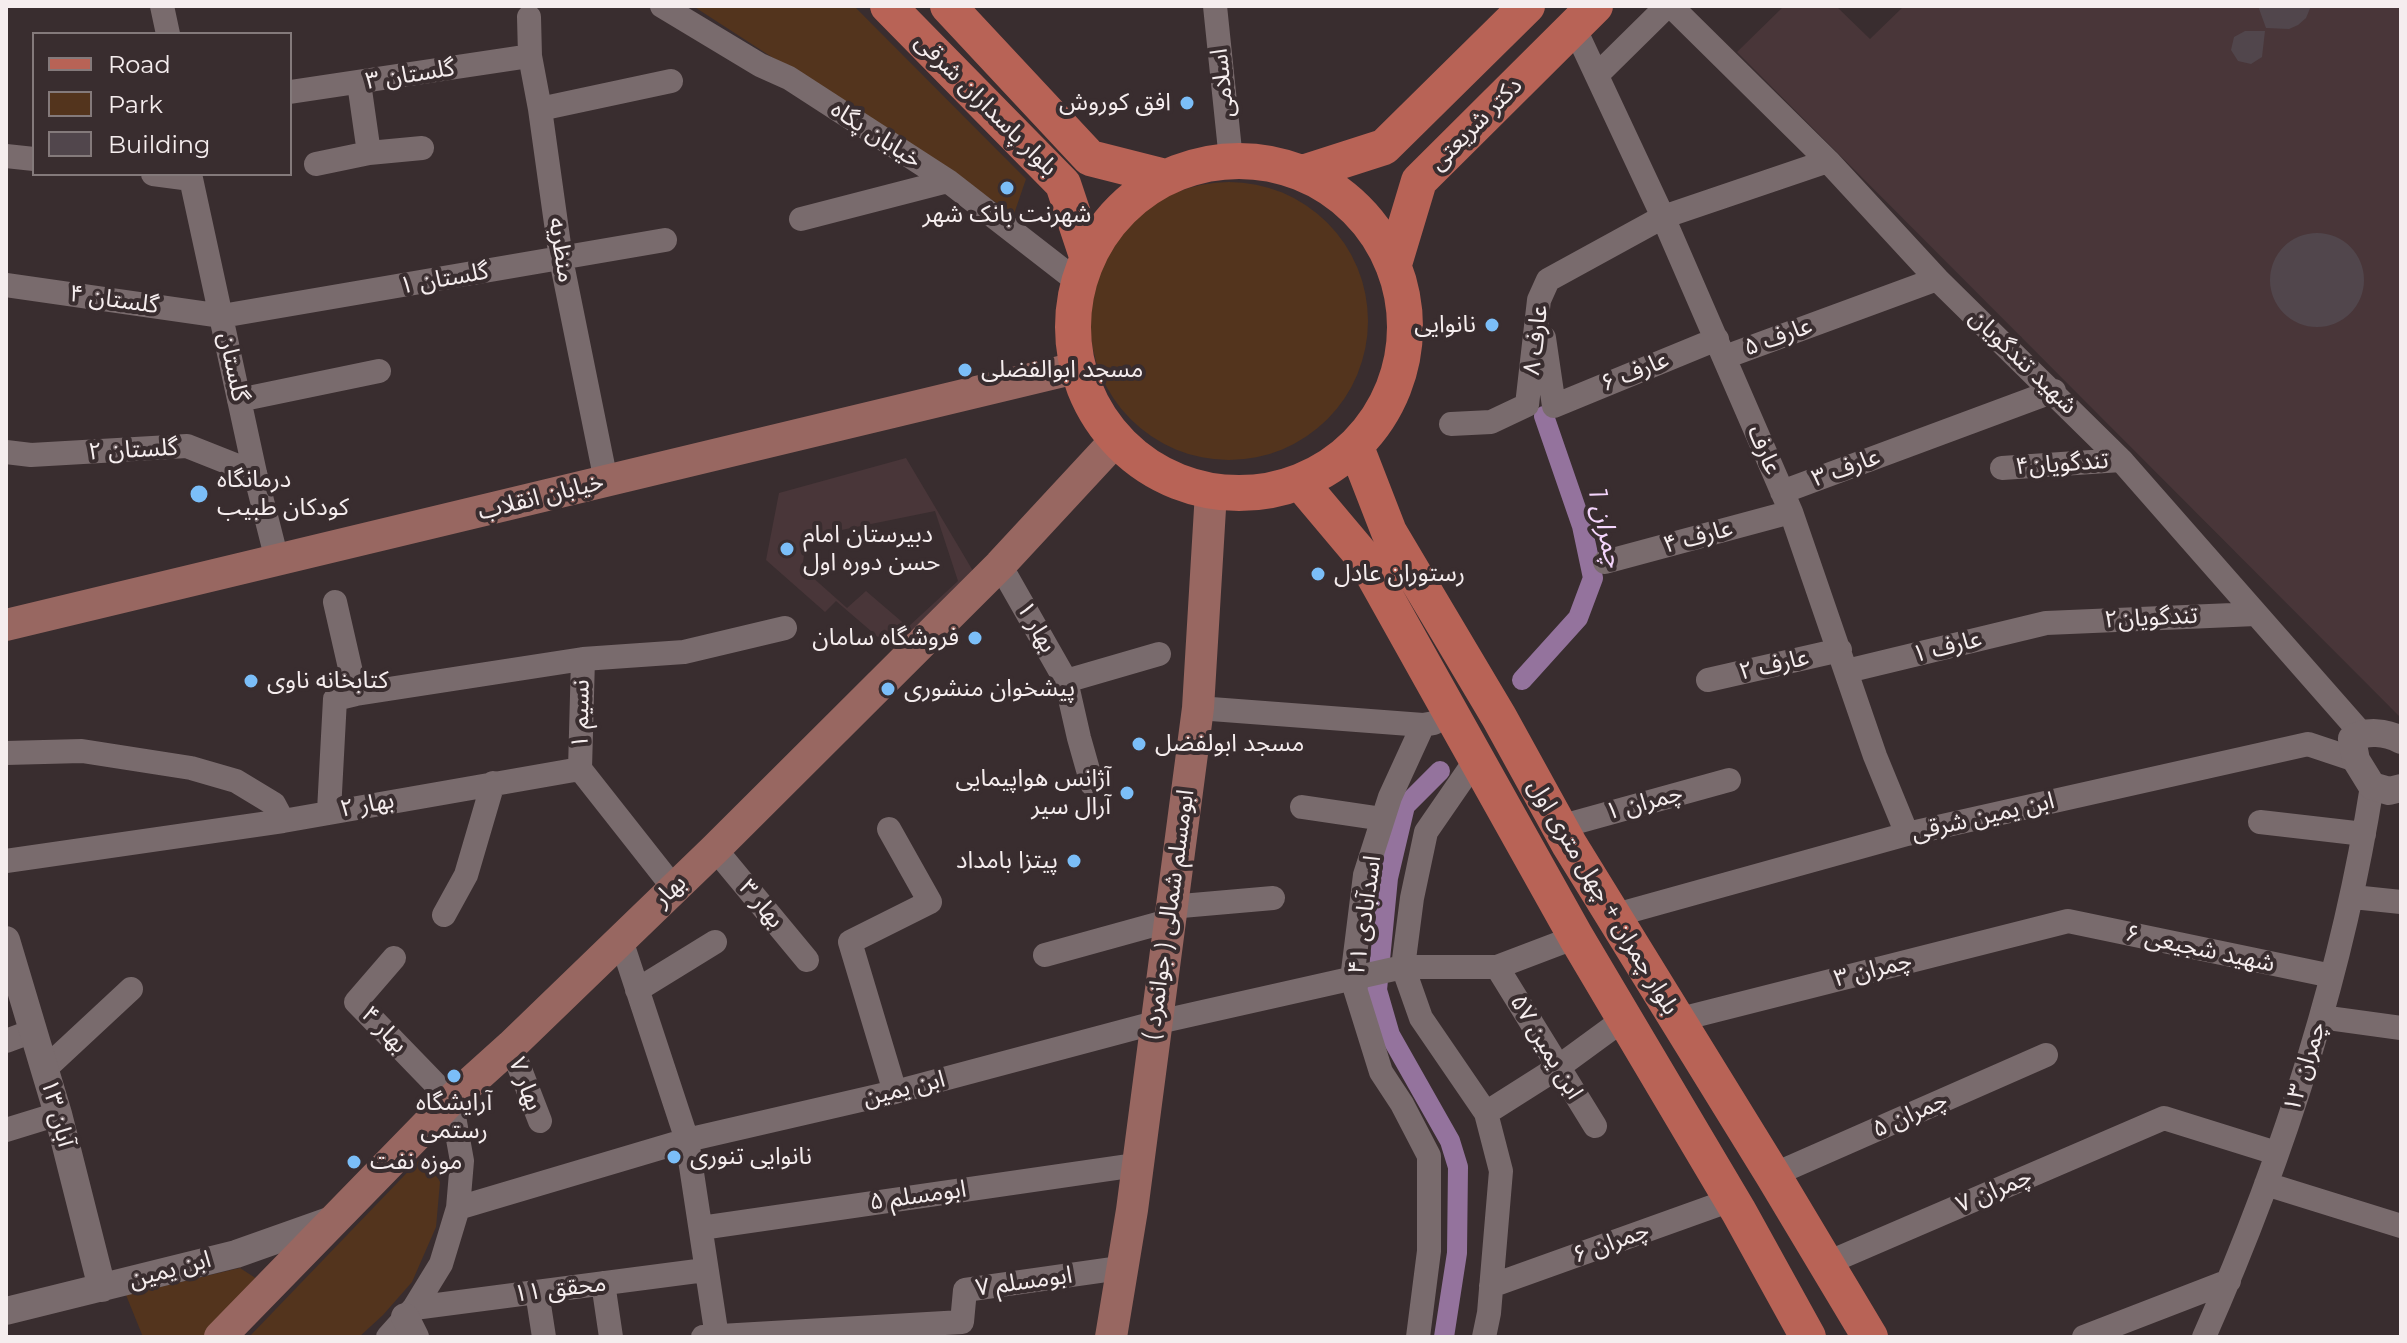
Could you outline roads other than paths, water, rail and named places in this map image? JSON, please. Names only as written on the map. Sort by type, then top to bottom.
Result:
[{"type":"main road","name":"بلوار پاسداران شرقی","points":[[888,6],[1063,184],[1082,269]]},
{"type":"main road","name":"بلوار پاسداران شرقی","points":[[948,6],[1090,158],[1165,177]]},
{"type":"main road","name":"دکتر شریعتی","points":[[1303,173],[1384,147],[1527,6]]},
{"type":"main road","name":"دکتر شریعتی","points":[[1394,264],[1419,181],[1585,16]]},
{"type":"main road","points":[[1495,37],[1497,55],[1508,68],[1532,69]]},
{"type":"main road","points":[[1231,160],[1268,163],[1303,173],[1341,195],[1372,226],[1394,264],[1406,312],[1403,361],[1386,407],[1356,447],[1330,467],[1300,482],[1256,493],[1211,492],[1159,474],[1115,441],[1091,407],[1076,368],[1071,331],[1082,269],[1107,225],[1134,198],[1165,177],[1197,166],[1231,160]]},
{"type":"main road","name":"خیابان انقلاب","points":[[6,625],[1076,368]]},
{"type":"main road","name":"بهار","points":[[220,1337],[451,1100],[715,849],[1000,565],[1115,441]]},
{"type":"main road","name":"بلوار چمران + چهل متری اول","points":[[1356,447],[1389,532],[1499,717],[1559,827],[1870,1337]]},
{"type":"main road","name":"بلوار چمران + چهل متری اول","points":[[1300,482],[1364,558],[1438,722],[1477,758],[1576,937],[1808,1337]]},
{"type":"main road","name":"ابومسلم شمالی ( جوانمرد )","points":[[1111,1337],[1120,1268],[1126,1249],[1198,708],[1211,492]]},
{"type":"street","points":[[162,6],[168,32]]},
{"type":"street","name":"خیابان پگاه","points":[[662,6],[760,65],[789,78],[1082,269]]},
{"type":"street","name":"اسلامی","points":[[1215,6],[1231,160]]},
{"type":"street","points":[[1597,75],[1669,6]]},
{"type":"street","name":"شهید تندگویان","points":[[1669,6],[1828,161],[1937,279],[2121,460],[2256,614],[2358,746]]},
{"type":"street","name":"عارف","points":[[1585,16],[1597,75],[1663,217],[1787,502],[1875,756],[1907,834]]},
{"type":"street","name":"منظریه","points":[[529,17],[530,56],[561,259],[606,481]]},
{"type":"street","name":"گلستان ۳","points":[[292,92],[530,56]]},
{"type":"street","points":[[540,109],[671,81]]},
{"type":"street","points":[[359,83],[369,153]]},
{"type":"street","points":[[316,164],[369,153],[422,148]]},
{"type":"street","points":[[6,156],[32,159]]},
{"type":"street","name":"عارف ۸","points":[[1451,424],[1491,422],[1527,405],[1539,300],[1548,280],[1663,217],[1828,161]]},
{"type":"street","name":"گلستان","points":[[191,176],[255,473],[277,560]]},
{"type":"street","points":[[801,219],[948,181]]},
{"type":"street","name":"گلستان ۱","points":[[222,316],[665,240]]},
{"type":"street","name":"عارف ۵","points":[[1721,348],[1831,318],[1937,279]]},
{"type":"street","name":"گلستان ۴","points":[[6,285],[222,316]]},
{"type":"street","name":"عارف ۶","points":[[1539,300],[1554,406],[1721,348]]},
{"type":"street","points":[[239,400],[379,371]]},
{"type":"street","name":"عارف ۳","points":[[1787,502],[1911,444],[2054,391]]},
{"type":"street","name":"گلستان ۲","points":[[6,452],[31,455],[187,446],[255,473]]},
{"type":"street","name":"تندگویان۴","points":[[2002,468],[2121,460]]},
{"type":"street","name":"عارف ۴","points":[[1605,562],[1787,502]]},
{"type":"street","name":"بهار ۱","points":[[1000,565],[1066,681],[1092,784]]},
{"type":"street","points":[[335,602],[356,694]]},
{"type":"street","name":"تندگویان۲","points":[[2046,623],[2256,614]]},
{"type":"street","name":"عارف ۱","points":[[1844,661],[2046,623]]},
{"type":"street","points":[[329,811],[335,699],[583,659],[684,652],[785,628]]},
{"type":"street","points":[[1066,681],[1159,654]]},
{"type":"street","name":"نسیم ۱","points":[[580,769],[583,659]]},
{"type":"street","name":"عارف ۲","points":[[1708,680],[1844,661]]},
{"type":"street","points":[[1198,708],[1438,722]]},
{"type":"street","name":"اسدآبادی ۴۱","points":[[1418,1337],[1429,1251],[1429,1156],[1381,1072],[1352,979],[1365,875],[1390,797],[1438,722]]},
{"type":"street","points":[[2391,789],[2358,746],[2392,735],[2401,740]]},
{"type":"street","name":"ابن یمین شرقی","points":[[1612,916],[1907,834],[2308,744],[2358,746]]},
{"type":"street","points":[[6,753],[82,751],[191,768],[236,781],[274,804],[283,821]]},
{"type":"street","points":[[1477,758],[1426,832],[1412,898],[1403,967],[1421,1018],[1486,1113],[1501,1171],[1484,1337]]},
{"type":"street","points":[[580,769],[673,887]]},
{"type":"street","name":"بهار ۲","points":[[6,861],[283,821],[580,769]]},
{"type":"street","name":"چمران ۱","points":[[1559,827],[1729,780]]},
{"type":"street","points":[[444,915],[466,875],[493,783]]},
{"type":"street","name":"چمران ۱۳","points":[[2204,1337],[2229,1281],[2310,1060],[2353,897],[2364,834],[2391,789]]},
{"type":"street","points":[[1302,807],[1383,819]]},
{"type":"street","points":[[2260,822],[2364,834]]},
{"type":"street","points":[[889,829],[930,902],[850,942],[895,1092]]},
{"type":"street","name":"بهار ۳","points":[[715,849],[807,960]]},
{"type":"street","points":[[2353,897],[2401,902]]},
{"type":"street","points":[[1045,955],[1169,914],[1273,898]]},
{"type":"street","name":"شهید شجیعی ۶","points":[[2068,921],[2332,976]]},
{"type":"street","name":"چمران ۳","points":[[1677,1020],[2068,921]]},
{"type":"street","points":[[1403,967],[1497,967],[1576,937]]},
{"type":"street","name":"۱۳ آبان","points":[[6,940],[58,1114],[102,1288]]},
{"type":"street","points":[[621,940],[687,1140],[701,1228],[712,1336]]},
{"type":"street","points":[[637,990],[715,942]]},
{"type":"street","name":"بهار ۴","points":[[394,958],[356,1002],[451,1100]]},
{"type":"street","name":"ابن یمین","points":[[458,1208],[687,1140],[895,1092],[1154,1023],[1403,967]]},
{"type":"street","name":"ابن یمین ۵۷","points":[[1497,967],[1595,1126]]},
{"type":"street","points":[[45,1069],[131,989]]},
{"type":"street","points":[[2321,1017],[2401,1028]]},
{"type":"street","points":[[1486,1113],[1557,1068],[1624,1019]]},
{"type":"street","points":[[6,1041],[33,1031]]},
{"type":"street","name":"بهار ۷","points":[[511,1046],[540,1121]]},
{"type":"street","name":"چمران ۵","points":[[1773,1175],[2046,1055]]},
{"type":"street","points":[[405,1325],[441,1264],[458,1208],[462,1161],[451,1100]]},
{"type":"street","points":[[6,1130],[58,1114]]},
{"type":"street","name":"چمران ۷","points":[[1825,1264],[2164,1118],[2276,1153]]},
{"type":"street","name":"ابومسلم ۵","points":[[701,1228],[1136,1165]]},
{"type":"street","points":[[2266,1184],[2401,1226]]},
{"type":"street","name":"چمران ۶","points":[[1491,1286],[1731,1200]]},
{"type":"street","name":"ابن یمین","points":[[6,1311],[236,1254],[332,1220]]},
{"type":"street","points":[[236,1254],[280,1273]]},
{"type":"street","name":"ابومسلم ۷","points":[[712,1336],[857,1332],[962,1322],[965,1290],[1120,1268]]},
{"type":"street","name":"محقق ۱۱","points":[[405,1325],[537,1292],[705,1270]]},
{"type":"street","points":[[2084,1337],[2229,1281]]},
{"type":"street","points":[[603,1283],[611,1337]]},
{"type":"street","points":[[537,1292],[544,1337]]},
{"type":"waterway","name":"چمران 1","points":[[1522,680],[1578,618],[1593,578],[1582,526],[1544,416]]},
{"type":"waterway","points":[[1440,771],[1405,806],[1388,878],[1377,990],[1390,1035],[1450,1141],[1458,1167],[1457,1253],[1444,1337]]},
{"type":"place","name":"افق کوروش","points":[[1187,103]]},
{"type":"place","name":"شهرنت بانک شهر","points":[[1007,188]]},
{"type":"place","name":"نانوایی","points":[[1492,325]]},
{"type":"place","name":"مسجد ابوالفضلی","points":[[965,370]]},
{"type":"place","name":"درمانگاه کودکان طبیب","points":[[199,494]]},
{"type":"place","name":"دبیرستان امام حسن دوره اول","points":[[787,549]]},
{"type":"place","name":"رستوران عادل","points":[[1318,574]]},
{"type":"place","name":"فروشگاه سامان","points":[[975,638]]},
{"type":"place","name":"کتابخانه ناوی","points":[[251,681]]},
{"type":"place","name":"پیشخوان منشوری","points":[[888,689]]},
{"type":"place","name":"مسجد ابولفضل","points":[[1139,744]]},
{"type":"place","name":"آژانس هواپیمایی آرال سیر","points":[[1127,793]]},
{"type":"place","name":"پیتزا بامداد","points":[[1074,861]]},
{"type":"place","name":"آرایشگاه رستمی","points":[[454,1076]]},
{"type":"place","name":"نانوایی تنوری","points":[[674,1157]]},
{"type":"place","name":"موزه نفت","points":[[354,1162]]}]
